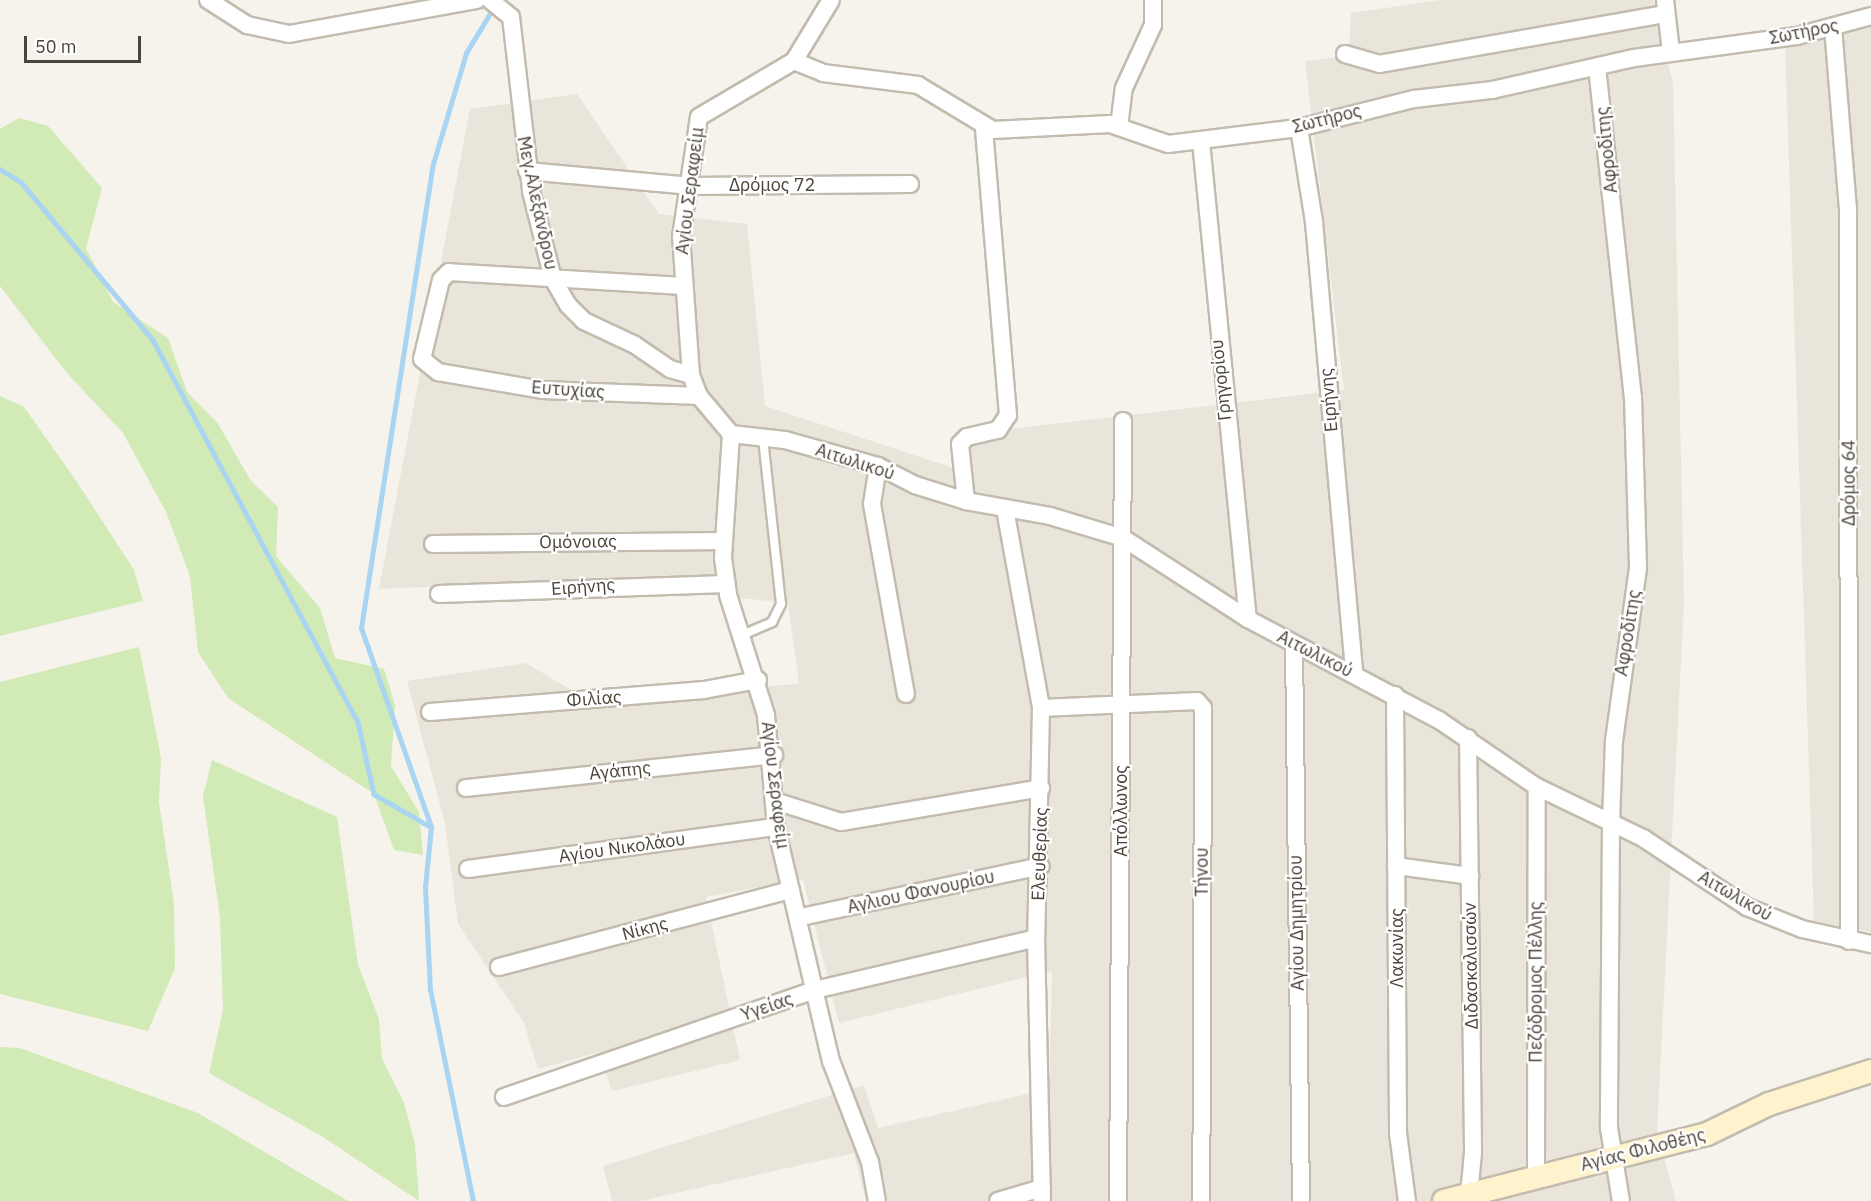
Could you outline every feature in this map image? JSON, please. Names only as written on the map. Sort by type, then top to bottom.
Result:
[{"type":"street","points":[[208,0],[247,25],[289,34],[477,0]]},
{"type":"street","name":"Μεγ.Αλεξάνδρου","points":[[490,0],[508,11],[513,26],[527,171],[553,279],[584,321],[635,345],[670,369],[691,375]]},
{"type":"street","name":"Αγίου Σεραφείμ","points":[[691,375],[681,237],[699,117],[794,61],[831,0]]},
{"type":"street","points":[[1119,127],[1127,80],[1153,25],[1154,0]]},
{"type":"street","points":[[1345,54],[1379,64],[1665,7],[1671,52]]},
{"type":"street","name":"Σωτήρος","points":[[794,61],[823,73],[918,85],[984,127],[1006,132],[1119,127],[1168,144],[1299,128],[1414,99],[1671,52],[1833,27],[1871,16]]},
{"type":"street","name":"Δρόμος 64","points":[[1833,27],[1848,209],[1849,941]]},
{"type":"street","name":"Αφροδίτης","points":[[1597,67],[1634,397],[1638,568],[1614,740],[1611,823],[1612,1158],[1621,1201]]},
{"type":"street","points":[[966,501],[960,444],[972,435],[998,430],[1008,415],[984,127]]},
{"type":"street","name":"Ειρήνης","points":[[1299,128],[1314,222],[1354,674]]},
{"type":"street","name":"Γρηγορίου","points":[[1201,141],[1248,619]]},
{"type":"street","name":"Δρόμος 72","points":[[527,171],[690,186],[910,184]]},
{"type":"street","name":"Ευτυχίας","points":[[553,279],[446,273],[422,355],[426,366],[438,372],[543,390],[699,396]]},
{"type":"street","points":[[553,279],[683,286]]},
{"type":"street","points":[[691,375],[699,396],[731,434]]},
{"type":"street","name":"Απόλλωνος","points":[[1118,1201],[1123,421]]},
{"type":"street","name":"Αγίου Σεραφείμ","points":[[731,434],[724,541],[726,584],[758,680],[774,754],[776,827],[791,890],[801,917],[831,1060],[870,1162],[877,1201]]},
{"type":"street","name":"Αιτωλικού","points":[[731,434],[763,437],[878,466],[966,501],[1123,538],[1248,619],[1294,645],[1395,695],[1468,738],[1537,787],[1611,823],[1747,907],[1849,941],[1871,944]]},
{"type":"street","points":[[878,466],[872,504],[906,694]]},
{"type":"street","name":"Ελευθερίας","points":[[1005,509],[1041,708],[1041,866],[1036,938],[1042,1195]]},
{"type":"street","name":"Ομόνοιας","points":[[433,544],[724,541]]},
{"type":"street","name":"Ειρήνης","points":[[440,594],[726,584]]},
{"type":"street","name":"Αγίου Δημητρίου","points":[[1294,645],[1301,1201]]},
{"type":"street","name":"Φιλίας","points":[[430,712],[704,690],[758,680]]},
{"type":"street","name":"Λακωνίας","points":[[1395,695],[1398,1133],[1407,1201]]},
{"type":"street","name":"Τήνου","points":[[1041,708],[1197,701],[1203,708],[1201,1201]]},
{"type":"street","name":"Διδασκαλισσών","points":[[1468,738],[1473,1153],[1469,1195]]},
{"type":"street","name":"Αγάπης","points":[[466,788],[774,754]]},
{"type":"street","name":"Πεζόδρομος Πέλλης","points":[[1536,1177],[1537,787]]},
{"type":"street","points":[[776,801],[841,822],[1041,788]]},
{"type":"street","name":"Αγίου Νικολάου","points":[[468,869],[776,827]]},
{"type":"street","name":"Αγλιου Φανουρίου","points":[[801,917],[1041,866]]},
{"type":"street","points":[[1396,866],[1470,876]]},
{"type":"street","name":"Νίκης","points":[[499,967],[791,890]]},
{"type":"street","name":"Υγείας","points":[[504,1097],[815,990],[1036,938]]},
{"type":"street","name":"Αγίας Φιλοθέης","points":[[1444,1201],[1469,1195],[1500,1194],[1536,1177],[1707,1134],[1769,1104],[1871,1071]]},
{"type":"street","points":[[998,1201],[1042,1195]]},
{"type":"lane","points":[[742,635],[772,622],[781,604],[763,437]]},
{"type":"shaded area","points":[[1440,0],[1653,0],[1673,83],[1684,603],[1657,1131],[1676,1201],[866,1201],[854,1153],[640,1201],[612,1201],[603,1166],[864,1085],[878,1128],[1049,1089],[1052,971],[839,1023],[803,879],[706,897],[740,1060],[612,1091],[599,1052],[538,1069],[524,1023],[458,924],[445,823],[407,681],[526,663],[586,699],[799,684],[788,603],[731,597],[720,574],[379,589],[470,109],[577,94],[659,214],[747,224],[765,406],[972,474],[966,434],[1344,390],[1305,61],[1349,56],[1351,13]]},
{"type":"shaded area","points":[[1871,21],[1871,932],[1814,921],[1785,43]]},
{"type":"green space","points":[[19,118],[48,126],[102,188],[86,248],[113,302],[168,338],[187,392],[217,422],[251,481],[278,507],[276,556],[320,608],[335,658],[384,669],[395,705],[391,766],[419,812],[423,855],[394,850],[374,794],[228,698],[198,652],[190,576],[166,512],[123,433],[66,372],[0,286],[0,129]]},
{"type":"green space","points":[[0,396],[24,407],[77,482],[134,570],[143,601],[0,636]]},
{"type":"green space","points":[[139,647],[161,758],[159,802],[174,904],[175,968],[148,1031],[0,994],[0,682]]},
{"type":"green space","points":[[212,760],[337,817],[358,965],[379,1019],[382,1059],[404,1103],[415,1144],[419,1201],[323,1137],[209,1073],[223,1010],[220,918],[203,796]]},
{"type":"green space","points":[[0,1047],[20,1048],[198,1113],[348,1201],[0,1201]]},
{"type":"waterway","points":[[473,1201],[430,990],[425,887],[431,827],[361,628],[433,164],[466,53],[492,10]]},
{"type":"waterway","points":[[0,169],[21,182],[153,340],[358,722],[374,794],[431,827]]}]
